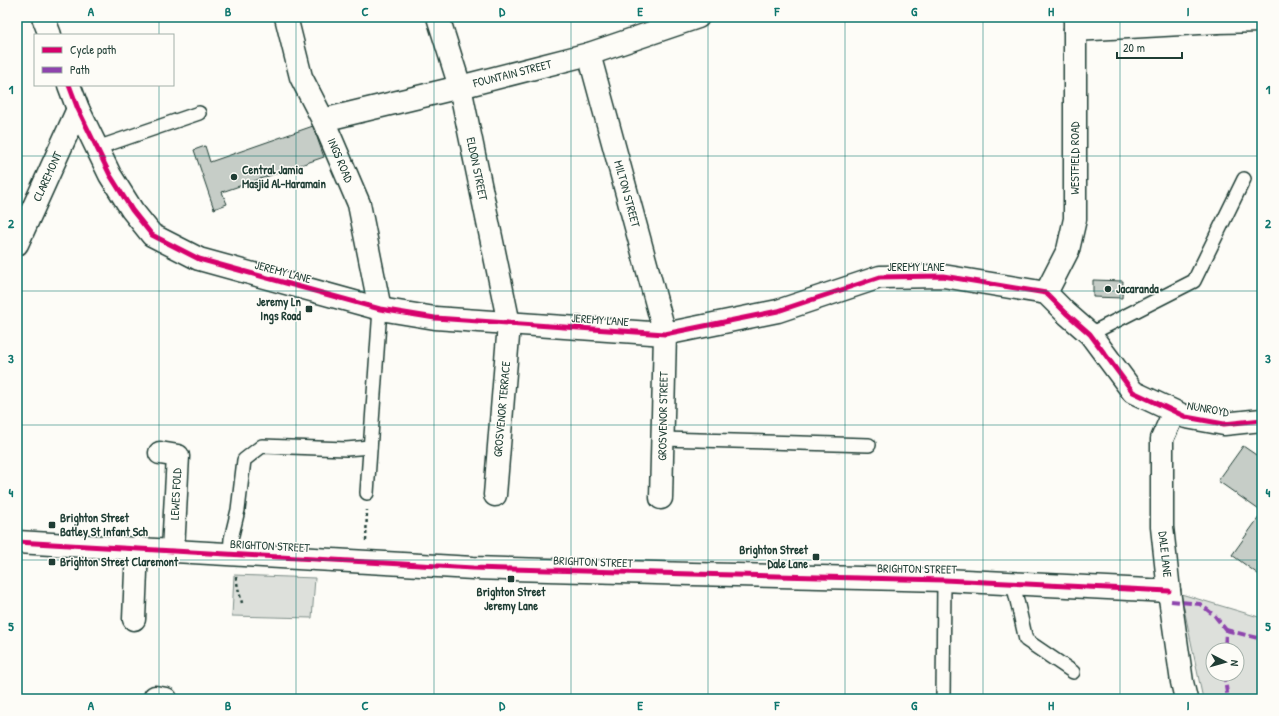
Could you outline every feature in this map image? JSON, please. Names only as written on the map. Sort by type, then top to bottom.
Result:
[{"type":"street","points":[[43,17],[50,34]]},
{"type":"street","name":"INGS ROAD","points":[[286,17],[300,77],[323,120],[359,204],[380,309]]},
{"type":"street","name":"ELDON STREET","points":[[438,17],[460,87],[509,324]]},
{"type":"street","name":"FOUNTAIN STREET","points":[[323,120],[589,54],[689,18]]},
{"type":"street","points":[[1075,23],[1262,20]]},
{"type":"street","name":"WESTFIELD ROAD","points":[[1046,293],[1068,250],[1075,218],[1075,23]]},
{"type":"street","name":"MILTON STREET","points":[[589,54],[665,334]]},
{"type":"street","name":"JEREMY LANE","points":[[69,86],[78,109],[110,175],[132,210],[152,235],[199,260],[380,309],[435,318],[665,334],[778,310],[880,277],[943,276],[1046,293]]},
{"type":"street","name":"CLAREMONT","points":[[17,244],[78,109]]},
{"type":"street","points":[[1046,293],[1090,334],[1133,392],[1174,412]]},
{"type":"street","name":"GROSVENOR TERRACE","points":[[495,495],[509,324]]},
{"type":"street","name":"GROSVENOR STREET","points":[[661,498],[665,334]]},
{"type":"street","name":"NUNROYD","points":[[1174,412],[1186,417],[1224,424],[1262,420]]},
{"type":"street","name":"DALE LANE","points":[[1174,412],[1162,439],[1162,527],[1169,591],[1182,682],[1186,699]]},
{"type":"street","name":"LEWES FOLD","points":[[160,453],[178,456],[173,550]]},
{"type":"street","name":"BRIGHTON STREET","points":[[17,542],[489,568],[944,580],[1169,591]]},
{"type":"street","points":[[134,619],[137,548]]},
{"type":"lane","points":[[97,148],[199,113]]},
{"type":"lane","points":[[1090,334],[1194,281],[1244,179]]},
{"type":"lane","points":[[367,493],[380,309]]},
{"type":"lane","points":[[663,439],[869,446]]},
{"type":"lane","points":[[233,554],[231,539],[238,510],[244,460],[262,446],[346,449],[370,447]]},
{"type":"lane","points":[[943,699],[944,580]]},
{"type":"lane","points":[[1013,583],[1026,640],[1073,672]]},
{"type":"path","points":[[365,562],[367,493]]},
{"type":"path","points":[[233,554],[238,588],[242,603]]},
{"type":"shaded area","points":[[234,575],[315,578],[312,618],[232,616]]},
{"type":"shaded area","points":[[1181,594],[1262,618],[1262,699],[1203,699]]},
{"type":"building","name":"Central Jamia Masjid Al-Haramain","points":[[313,126],[324,157],[222,192],[227,204],[214,209],[194,150],[205,146],[210,162]]},
{"type":"building","name":"Jacaranda","points":[[1093,280],[1123,281],[1122,298],[1093,297]]},
{"type":"building","points":[[1243,446],[1262,459],[1262,512],[1218,481]]},
{"type":"building","points":[[1262,513],[1262,577],[1232,555]]},
{"type":"marked path","points":[[1171,601],[1200,604],[1215,616],[1226,630],[1225,642]]},
{"type":"marked path","points":[[1226,630],[1262,639]]},
{"type":"marked path","points":[[1225,682],[1228,699]]},
{"type":"cycle path","points":[[69,86],[78,109],[110,175],[132,210],[152,235],[199,259],[380,309],[435,318],[665,334],[778,311],[880,277],[943,276],[1046,293],[1090,334],[1133,392],[1186,417],[1224,424],[1262,420]]},
{"type":"cycle path","points":[[17,542],[473,568],[944,580],[1169,591]]},
{"type":"place","name":"Central Jamia Masjid Al-Haramain","points":[[234,177]]},
{"type":"place","name":"Jacaranda","points":[[1108,289]]},
{"type":"place","name":"Jeremy Ln Ings Road","points":[[309,309]]},
{"type":"place","name":"Brighton Street Batley St Infant Sch","points":[[52,525]]},
{"type":"place","name":"Brighton Street Dale Lane","points":[[816,557]]},
{"type":"place","name":"Brighton Street Claremont","points":[[52,562]]},
{"type":"place","name":"Brighton Street Jeremy Lane","points":[[511,579]]}]
